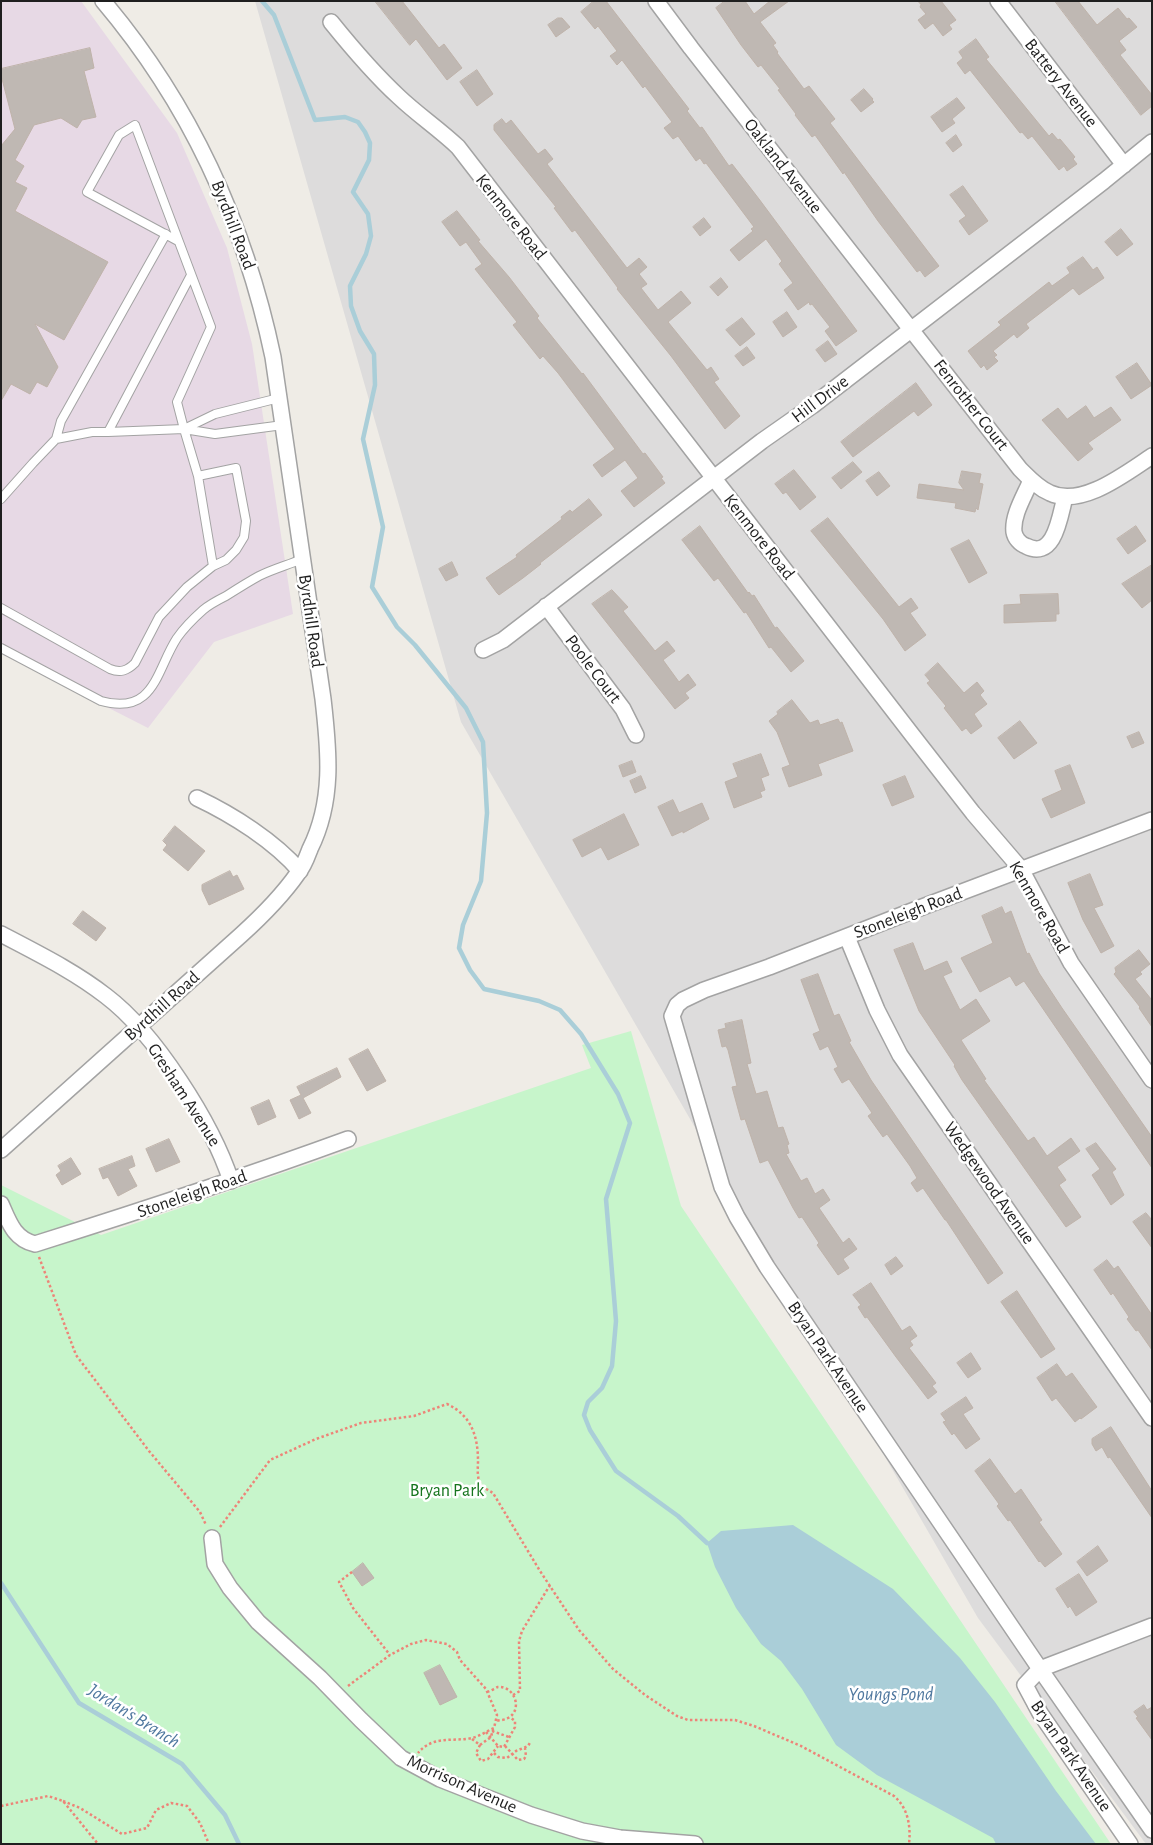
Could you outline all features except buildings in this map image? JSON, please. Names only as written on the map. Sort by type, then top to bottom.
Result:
[{"type":"street","name":"Byrdhill Road","points":[[1,1150],[261,916],[300,872],[320,826],[327,795],[328,743],[323,699],[273,357],[264,312],[252,270],[228,206],[202,150],[154,70],[103,1]]},
{"type":"street","name":"Oakland Avenue","points":[[656,1],[697,56],[912,329]]},
{"type":"street","name":"Battery Avenue","points":[[998,1],[1124,164]]},
{"type":"street","name":"Kenmore Road","points":[[331,22],[360,57],[399,97],[440,130],[458,148],[961,798],[1021,869],[1044,909],[1055,935],[1071,964],[1152,1080]]},
{"type":"street","name":"Hill Drive","points":[[483,650],[503,640],[912,329],[1152,142]]},
{"type":"street","name":"Fenrother Court","points":[[912,329],[1020,469],[1031,480],[1051,494],[1065,497]]},
{"type":"street","points":[[1031,480],[1015,521],[1014,533],[1023,545],[1030,549],[1039,549],[1047,545],[1055,533],[1065,497],[1099,490],[1152,456]]},
{"type":"street","name":"Poole Court","points":[[546,606],[623,709],[636,735]]},
{"type":"street","points":[[197,798],[217,807],[249,828],[290,860],[300,872]]},
{"type":"street","name":"Stoneleigh Road","points":[[672,1016],[683,1000],[704,990],[1152,820]]},
{"type":"street","name":"Gresham Avenue","points":[[1,934],[52,960],[93,987],[139,1026],[174,1072],[210,1131],[231,1181]]},
{"type":"street","name":"Wedgewood Avenue","points":[[847,937],[877,1010],[900,1055],[1152,1418]]},
{"type":"street","name":"Bryan Park Avenue","points":[[672,1016],[722,1187],[737,1217],[767,1267],[1040,1669],[1152,1830]]},
{"type":"street","name":"Stoneleigh Road","points":[[34,1244],[231,1181],[348,1138]]},
{"type":"street","points":[[1,1204],[17,1235],[24,1241],[34,1244]]},
{"type":"street","name":"Morrison Avenue","points":[[212,1538],[216,1564],[230,1588],[258,1622],[402,1758],[440,1779],[531,1815],[582,1831],[620,1838],[695,1844]]},
{"type":"street","points":[[1040,1669],[1152,1626]]},
{"type":"street","name":"Bryan Park Avenue","points":[[1040,1669],[1025,1685],[1040,1713],[1130,1844]]},
{"type":"lane","points":[[178,241],[87,192],[119,135],[135,125],[211,327],[177,402],[198,476],[213,566]]},
{"type":"lane","points":[[1,499],[56,439],[61,421],[166,234]]},
{"type":"lane","points":[[108,432],[191,275]]},
{"type":"lane","points":[[184,429],[215,414],[279,398]]},
{"type":"lane","points":[[56,439],[92,432],[184,429],[215,434],[283,425]]},
{"type":"lane","points":[[1,608],[116,671],[130,668],[135,663],[159,618],[187,587],[213,566],[226,560],[236,550],[244,536],[246,521],[236,468],[198,476]]},
{"type":"lane","points":[[1,648],[101,702],[118,705],[126,704],[146,694],[156,681],[177,639],[189,623],[205,608],[260,576],[302,559]]},
{"type":"path","points":[[34,1244],[76,1356],[200,1512],[212,1538],[270,1460],[316,1439],[361,1423],[414,1416],[447,1404],[457,1408],[468,1419],[476,1436],[478,1480],[493,1493],[507,1515],[514,1531],[579,1630],[613,1668],[644,1695],[677,1716],[688,1720],[735,1720],[754,1726],[801,1746],[894,1796],[904,1807],[909,1821],[909,1844]]},
{"type":"path","points":[[352,1572],[339,1582],[353,1608],[390,1655]]},
{"type":"path","points":[[513,1695],[520,1691],[519,1641],[522,1630],[550,1585]]},
{"type":"path","points":[[336,1695],[390,1655],[411,1644],[426,1640],[447,1644],[457,1652],[460,1660],[486,1689],[497,1715],[491,1738],[480,1745],[476,1753],[477,1757],[481,1761],[488,1759],[498,1746]]},
{"type":"path","points":[[487,1692],[499,1687],[507,1690],[517,1701],[517,1706],[510,1717],[496,1721]]},
{"type":"path","points":[[505,1746],[515,1727],[514,1721],[510,1717]]},
{"type":"path","points":[[412,1764],[424,1746],[436,1741],[472,1738],[493,1729],[509,1737]]},
{"type":"path","points":[[486,1732],[498,1746],[505,1746],[518,1760],[524,1759],[526,1756],[525,1748]]},
{"type":"path","points":[[472,1738],[480,1745]]},
{"type":"path","points":[[494,1753],[504,1759],[525,1748],[531,1742]]},
{"type":"path","points":[[1,1806],[48,1796],[80,1808],[122,1834],[147,1828],[156,1810],[171,1803],[187,1806],[200,1823],[208,1844]]},
{"type":"path","points":[[63,1801],[98,1844]]},
{"type":"shaded area","points":[[1,1],[81,1],[177,133],[227,248],[252,344],[293,614],[214,642],[148,728],[1,653]]},
{"type":"shaded area","points":[[255,1],[1152,1],[1152,1844],[1146,1844],[978,1618],[461,722]]},
{"type":"green space","name":"Bryan Park","points":[[631,1031],[681,1206],[1111,1844],[1,1844],[1,1185],[101,1235],[591,1068],[582,1045]]},
{"type":"water","name":"Youngs Pond","points":[[793,1525],[893,1589],[960,1658],[995,1702],[1056,1791],[1096,1844],[996,1844],[993,1838],[877,1775],[836,1745],[802,1689],[781,1661],[761,1644],[736,1608],[715,1567],[707,1543],[721,1531]]},
{"type":"waterway","points":[[262,1],[274,15],[315,120],[345,117],[358,122],[370,143],[369,160],[353,192],[368,214],[371,236],[366,254],[350,286],[351,306],[360,331],[374,354],[375,385],[363,439],[383,527],[372,587],[397,627],[415,645],[466,708],[483,742],[487,813],[481,881],[463,925],[459,948],[470,970],[484,989],[539,1001],[560,1010],[581,1034],[618,1094],[630,1123],[606,1199],[616,1321],[612,1366],[602,1388],[588,1402],[584,1415],[590,1430],[616,1471],[678,1516],[707,1543]]},
{"type":"waterway","name":"Jordan's Branch","points":[[1,1583],[79,1703],[182,1764],[225,1815],[239,1844]]}]
